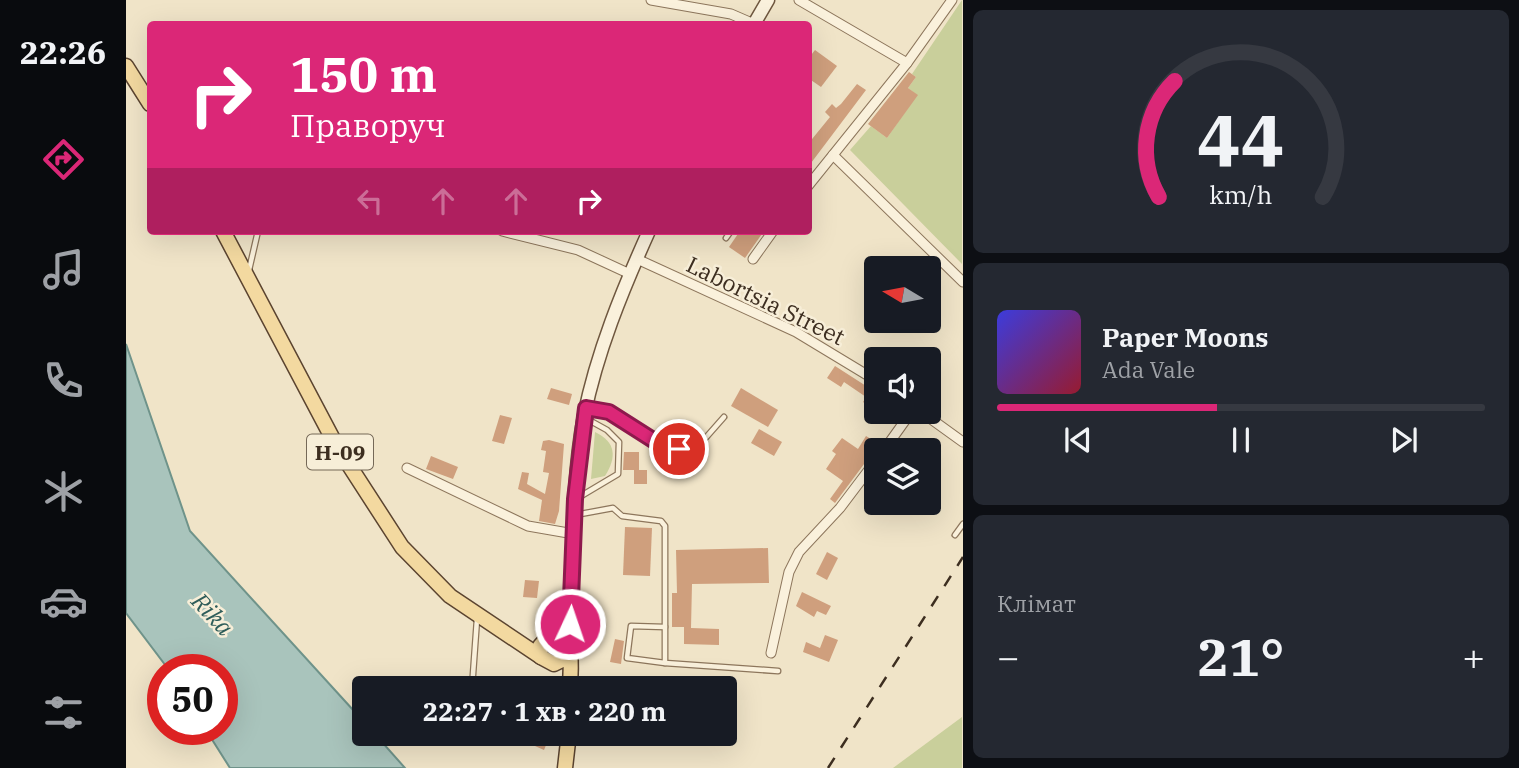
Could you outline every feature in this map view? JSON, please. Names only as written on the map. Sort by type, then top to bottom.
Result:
[{"type":"main road","points":[[756,21],[768,0]]},
{"type":"main road","points":[[126,66],[147,99]]},
{"type":"main road","name":"Н-09","points":[[225,235],[335,445],[380,518],[426,573],[477,615],[543,659],[557,676]]},
{"type":"main road","points":[[570,621],[541,641],[543,659],[554,664],[563,661],[569,646],[575,499],[585,413],[603,344],[647,235]]},
{"type":"main road","name":"Н-09","points":[[507,634],[530,639],[552,634]]},
{"type":"main road","points":[[552,634],[563,637],[569,646]]},
{"type":"main road","name":"Н-09","points":[[568,676],[569,646]]},
{"type":"main road","points":[[565,768],[568,746]]},
{"type":"street","points":[[651,0],[732,14],[747,21]]},
{"type":"street","points":[[799,0],[907,63]]},
{"type":"street","points":[[812,181],[907,63],[952,0]]},
{"type":"street","points":[[833,155],[962,282]]},
{"type":"street","points":[[518,235],[578,250],[630,274]]},
{"type":"street","points":[[753,259],[770,235]]},
{"type":"street","name":"Labortsia Street","points":[[636,258],[796,332],[864,373]]},
{"type":"street","points":[[938,424],[962,442]]},
{"type":"street","points":[[407,468],[528,526],[573,534]]},
{"type":"street","points":[[771,653],[789,572],[799,552],[840,508],[864,476]]},
{"type":"lane","points":[[247,277],[257,235]]},
{"type":"lane","points":[[585,413],[609,412],[664,447],[694,451],[724,417]]},
{"type":"lane","points":[[575,499],[618,474],[619,442],[585,413]]},
{"type":"lane","points":[[574,515],[613,508],[622,516],[661,521],[666,533],[664,663]]},
{"type":"lane","points":[[955,535],[962,524]]},
{"type":"lane","points":[[473,676],[477,615]]},
{"type":"lane","points":[[666,627],[631,626],[627,658],[778,671]]},
{"type":"green space","points":[[962,0],[962,264],[850,150],[871,126],[887,138],[917,95],[908,88],[916,77],[912,74]]},
{"type":"green space","points":[[595,432],[611,445],[613,456],[605,476],[591,479]]},
{"type":"green space","points":[[962,717],[962,768],[893,768]]},
{"type":"water","name":"Rika","points":[[126,344],[190,531],[352,709],[352,746],[386,746],[405,768],[230,768],[215,745],[238,745],[238,654],[157,654],[126,613]]},
{"type":"building","points":[[815,50],[837,66],[821,87],[812,81],[812,54]]},
{"type":"building","points":[[909,72],[916,77],[908,88],[918,95],[887,138],[868,124]]},
{"type":"building","points":[[857,84],[866,90],[812,162],[812,139],[830,117],[825,112],[832,104],[836,108]]},
{"type":"building","points":[[737,235],[761,235],[745,258],[729,247]]},
{"type":"building","points":[[835,366],[864,385],[864,396],[844,382],[841,387],[827,378]]},
{"type":"building","points":[[551,388],[572,394],[569,405],[547,399]]},
{"type":"building","points":[[741,388],[778,410],[768,427],[731,406]]},
{"type":"building","points":[[500,415],[512,418],[504,444],[492,441]]},
{"type":"building","points":[[759,429],[782,442],[774,456],[751,443]]},
{"type":"building","points":[[842,438],[858,449],[864,439],[864,464],[835,503],[830,499],[843,481],[826,469],[836,454],[832,451]]},
{"type":"building","points":[[543,441],[564,444],[559,511],[555,524],[539,521],[542,500],[518,489],[522,472],[529,473],[527,484],[545,494],[549,473],[543,472],[546,451],[541,450]]},
{"type":"building","points":[[624,452],[639,452],[639,470],[647,470],[647,484],[634,484],[634,470],[623,470]]},
{"type":"building","points":[[431,456],[458,467],[453,479],[426,469]]},
{"type":"building","points":[[625,527],[652,528],[650,576],[623,575]]},
{"type":"building","points":[[768,548],[769,583],[692,584],[691,628],[719,629],[719,645],[684,644],[684,627],[672,627],[672,593],[677,593],[676,550]]},
{"type":"building","points":[[827,552],[838,558],[827,580],[816,574]]},
{"type":"building","points":[[525,580],[539,581],[537,598],[523,597]]},
{"type":"building","points":[[802,592],[831,606],[826,615],[817,611],[814,617],[796,606]]},
{"type":"building","points":[[825,635],[838,640],[829,662],[803,652],[806,642],[820,648]]},
{"type":"building","points":[[615,639],[624,641],[621,664],[610,662]]},
{"type":"railway","points":[[828,768],[963,557]]},
{"type":"route","points":[[570,624],[575,499],[586,408],[609,412],[664,447],[679,449]]}]
